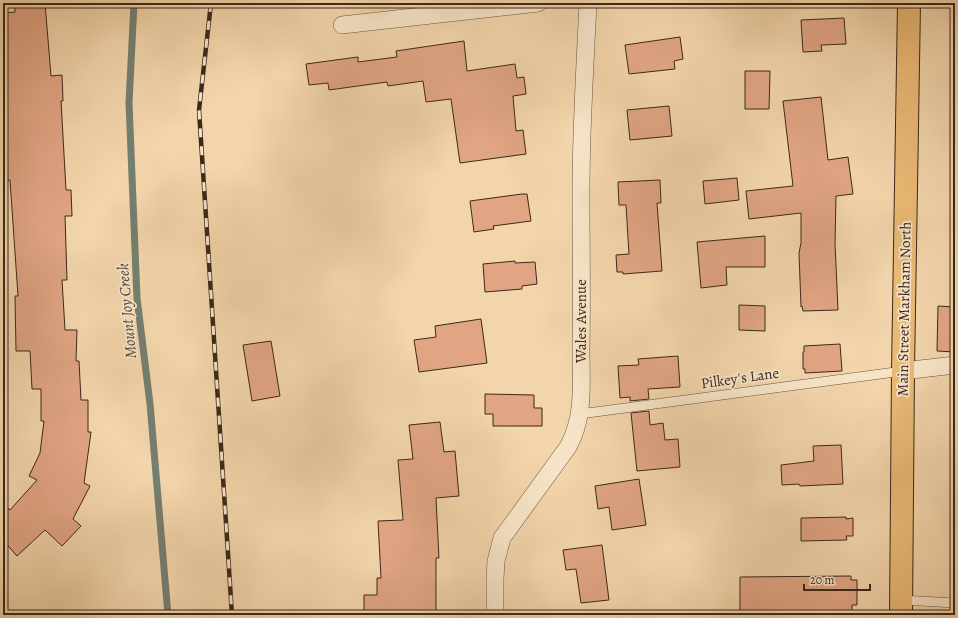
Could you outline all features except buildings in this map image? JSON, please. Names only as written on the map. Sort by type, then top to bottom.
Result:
[{"type":"main road","name":"Main Street Markham North","points":[[901,608],[908,3]]},
{"type":"street","points":[[342,26],[538,3]]},
{"type":"street","name":"Wales Avenue","points":[[495,615],[496,561],[502,538],[568,447],[575,433],[580,414],[582,320],[581,190],[583,93],[588,3]]},
{"type":"street","points":[[903,370],[955,365]]},
{"type":"lane","name":"Pilkey's Lane","points":[[580,414],[903,370]]},
{"type":"lane","points":[[901,608],[955,603]]},
{"type":"waterway","name":"Mount Joy Creek","points":[[134,3],[129,103],[137,298],[150,404],[168,615]]},
{"type":"railway","points":[[211,3],[199,110],[232,615]]}]
